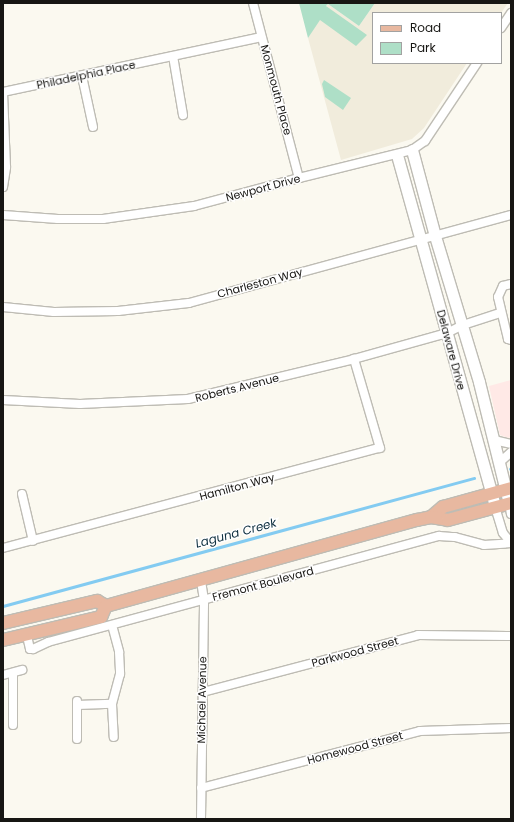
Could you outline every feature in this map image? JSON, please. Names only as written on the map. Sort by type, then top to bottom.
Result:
[{"type":"main road","name":"Fremont Boulevard","points":[[3,623],[96,601],[106,606],[201,581],[322,545],[431,517],[444,507],[508,489]]},
{"type":"main road","name":"Fremont Boulevard","points":[[431,517],[448,520],[495,507],[510,507]]},
{"type":"main road","points":[[3,640],[28,636],[102,617],[106,606]]},
{"type":"street","name":"Monmouth Place","points":[[253,3],[299,178]]},
{"type":"street","points":[[502,26],[511,13]]},
{"type":"street","name":"Philadelphia Place","points":[[3,188],[6,167],[3,92],[261,37]]},
{"type":"street","points":[[173,56],[183,115]]},
{"type":"street","name":"Newport Drive","points":[[3,215],[58,219],[103,219],[144,214],[194,206],[299,178],[397,155],[412,150],[424,141],[476,64]]},
{"type":"street","points":[[82,76],[93,127]]},
{"type":"street","name":"Delaware Drive","points":[[412,150],[435,236],[463,325],[508,489],[510,507]]},
{"type":"street","name":"Delaware Drive","points":[[397,155],[490,493],[503,533],[511,543]]},
{"type":"street","name":"Charleston Way","points":[[3,307],[54,312],[118,311],[189,302],[511,215]]},
{"type":"street","points":[[511,284],[503,286],[498,298],[508,339],[511,340]]},
{"type":"street","name":"Roberts Avenue","points":[[3,400],[80,404],[188,400],[354,359],[447,333],[463,325],[501,313]]},
{"type":"street","name":"Hamilton Way","points":[[3,548],[380,448],[354,359]]},
{"type":"street","points":[[494,440],[511,444]]},
{"type":"street","points":[[500,462],[511,452]]},
{"type":"street","points":[[22,494],[33,541]]},
{"type":"street","name":"Fremont Boulevard","points":[[28,636],[30,649],[33,649],[48,642],[439,536],[455,537],[484,544],[511,543]]},
{"type":"street","name":"Michael Avenue","points":[[201,581],[204,600],[201,819]]},
{"type":"street","points":[[112,625],[119,652],[120,674],[112,704],[114,737]]},
{"type":"street","name":"Parkwood Street","points":[[202,692],[418,635],[511,636]]},
{"type":"street","points":[[3,675],[22,670]]},
{"type":"street","points":[[12,725],[13,673]]},
{"type":"street","points":[[77,739],[77,703],[112,704]]},
{"type":"street","name":"Homewood Street","points":[[201,788],[420,731],[511,728]]},
{"type":"shaded area","points":[[375,3],[508,3],[502,12],[372,12],[372,64],[466,64],[424,128],[412,139],[341,160],[308,38],[328,4],[359,26]]},
{"type":"shaded area","points":[[511,380],[511,437],[508,438],[500,435],[489,386]]},
{"type":"green space","points":[[299,3],[375,3],[359,26],[328,4],[326,6],[367,35],[356,46],[320,20],[308,38]]},
{"type":"green space","points":[[324,80],[351,98],[343,110],[325,97],[322,84]]},
{"type":"waterway","name":"Laguna Creek","points":[[3,606],[474,478]]}]
